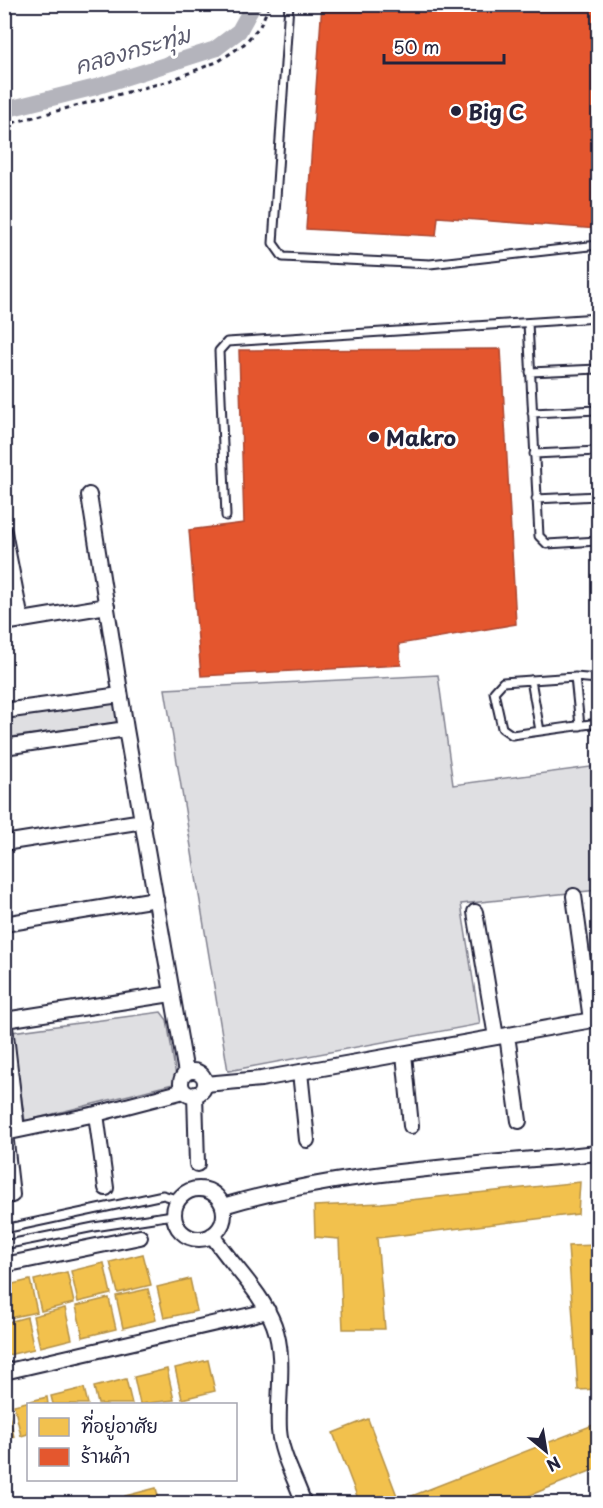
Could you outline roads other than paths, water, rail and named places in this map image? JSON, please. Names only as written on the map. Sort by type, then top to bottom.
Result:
[{"type":"street","points":[[89,495],[120,695],[186,1073],[182,1080],[194,1090]]},
{"type":"street","points":[[4,532],[21,620]]},
{"type":"street","points":[[4,623],[107,606]]},
{"type":"street","points":[[4,711],[120,695]]},
{"type":"street","points":[[4,747],[126,729]]},
{"type":"street","points":[[4,843],[143,820]]},
{"type":"street","points":[[12,1195],[4,1133],[194,1090],[595,1020],[574,896]]},
{"type":"street","points":[[4,924],[156,898]]},
{"type":"street","points":[[475,912],[519,1121]]},
{"type":"street","points":[[17,1130],[5,1019],[171,994]]},
{"type":"street","points":[[404,1054],[411,1126]]},
{"type":"street","points":[[186,1073],[197,1072],[203,1077],[194,1090],[197,1164]]},
{"type":"street","points":[[300,1072],[307,1140]]},
{"type":"street","points":[[96,1114],[106,1188]]},
{"type":"street","points":[[223,1206],[282,1190],[334,1180],[598,1153]]},
{"type":"street","points":[[191,1190],[207,1190],[214,1194],[223,1206],[222,1223],[212,1235],[198,1239],[178,1229],[173,1215],[174,1207],[184,1194],[191,1190]]},
{"type":"street","points":[[212,1235],[229,1262],[257,1294],[268,1311],[280,1343],[281,1440],[304,1503]]},
{"type":"street","points":[[4,1265],[141,1238]]},
{"type":"street","points":[[4,1372],[268,1311]]},
{"type":"lane","points":[[289,4],[273,243],[279,255],[288,260],[430,264],[598,245]]},
{"type":"lane","points":[[226,516],[219,351],[223,344],[231,341],[598,318]]},
{"type":"lane","points":[[528,323],[538,531],[543,543],[598,541]]},
{"type":"lane","points":[[530,372],[598,369]]},
{"type":"lane","points":[[532,413],[598,410]]},
{"type":"lane","points":[[534,454],[598,452]]},
{"type":"lane","points":[[536,499],[598,496]]},
{"type":"lane","points":[[575,677],[580,726]]},
{"type":"lane","points":[[598,679],[575,677],[503,682],[494,692],[505,733],[512,735],[598,723]]},
{"type":"lane","points":[[531,680],[540,731]]},
{"type":"lane","points":[[4,1229],[163,1196],[173,1198],[184,1194]]},
{"type":"lane","points":[[4,1245],[94,1227],[173,1215]]},
{"type":"waterway","name":"คลองกระทุ่ม","points":[[4,110],[96,87],[215,49],[239,31],[254,4]]},
{"type":"place","name":"Big C","points":[[456,111]]},
{"type":"place","name":"Makro","points":[[374,437]]}]
